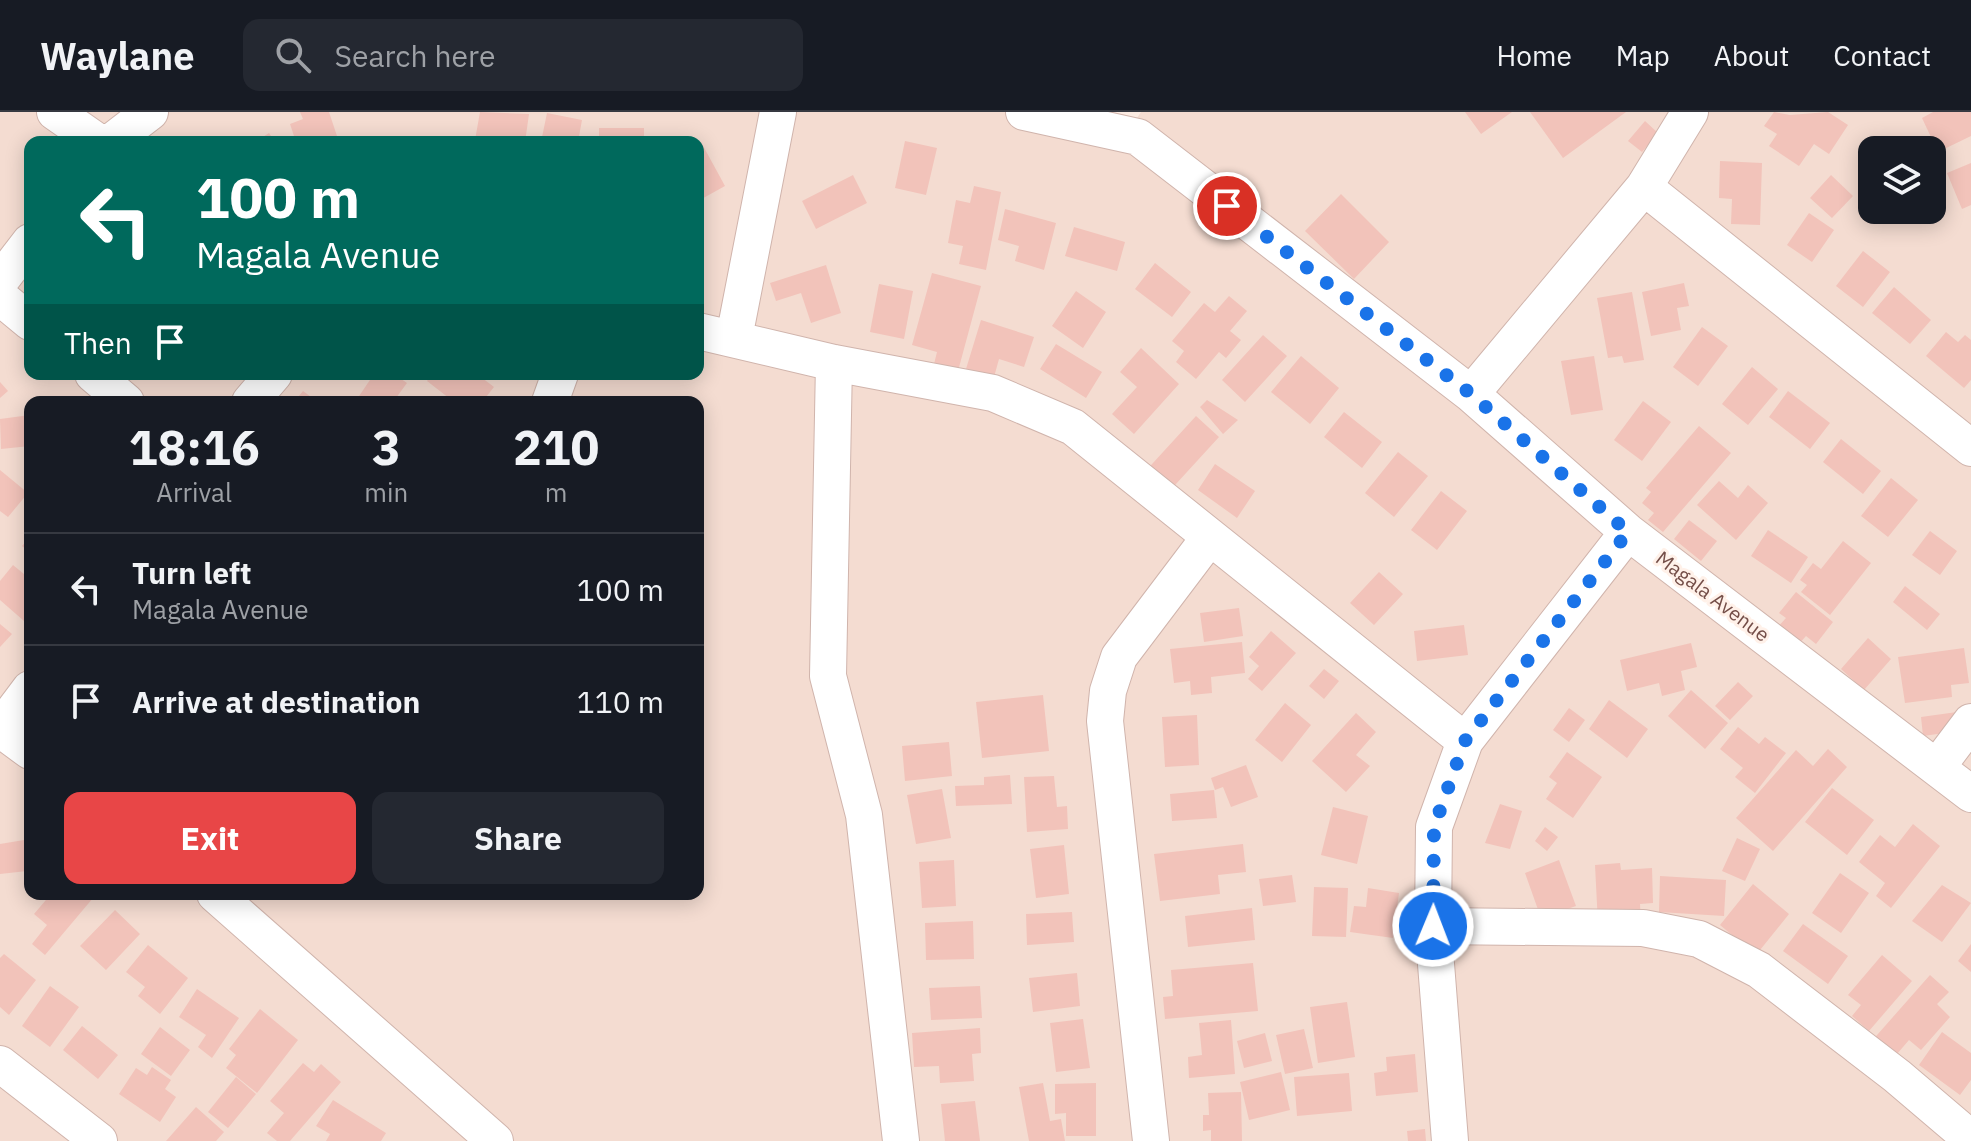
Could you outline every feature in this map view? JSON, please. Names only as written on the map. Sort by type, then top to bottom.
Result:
[{"type":"street","points":[[119,136],[150,112]]},
{"type":"street","points":[[734,338],[778,112]]},
{"type":"street","name":"Magala Avenue","points":[[1024,112],[1145,124],[1471,394],[1628,532],[1971,794]]},
{"type":"street","points":[[1471,394],[1644,187],[1690,112]]},
{"type":"street","points":[[62,114],[90,136]]},
{"type":"street","points":[[1644,187],[1971,448]]},
{"type":"street","points":[[0,281],[24,250]]},
{"type":"street","points":[[0,297],[24,317]]},
{"type":"street","points":[[704,332],[834,363],[993,393],[1073,427],[1465,741]]},
{"type":"street","points":[[834,363],[828,676],[864,815],[901,1141]]},
{"type":"street","points":[[100,380],[119,396]]},
{"type":"street","points":[[255,396],[269,380]]},
{"type":"street","points":[[1450,1141],[1433,926],[1434,827],[1465,741],[1628,532]]},
{"type":"street","points":[[1151,1141],[1105,721],[1108,691],[1119,657],[1209,538]]},
{"type":"street","points":[[24,697],[0,729],[24,747]]},
{"type":"street","points":[[1937,767],[1971,722]]},
{"type":"street","points":[[222,900],[495,1141]]},
{"type":"street","points":[[1433,926],[1643,928],[1699,939],[1759,970],[1897,1076],[1971,1139]]},
{"type":"street","points":[[0,1064],[99,1141]]},
{"type":"shaded area","points":[[0,112],[1113,112],[1137,118],[1141,112],[1971,112],[1971,1141],[0,1141]]},
{"type":"building","points":[[300,112],[329,112],[337,136],[294,136],[290,124],[303,119]]},
{"type":"building","points":[[480,112],[529,114],[526,136],[476,136]]},
{"type":"building","points":[[1465,112],[1512,112],[1481,134]]},
{"type":"building","points":[[1530,112],[1626,112],[1563,158]]},
{"type":"building","points":[[1774,112],[1790,115],[1828,112],[1848,125],[1829,154],[1814,144],[1799,166],[1769,146],[1777,134],[1764,126]]},
{"type":"building","points":[[1933,112],[1971,112],[1971,136],[1946,148],[1946,136],[1930,136],[1922,118]]},
{"type":"building","points":[[547,113],[582,120],[579,136],[542,136]]},
{"type":"building","points":[[1645,121],[1658,133],[1642,152],[1628,141]]},
{"type":"building","points":[[599,128],[644,128],[644,136],[599,136]]},
{"type":"building","points":[[905,141],[937,148],[926,195],[895,188]]},
{"type":"building","points":[[704,148],[725,186],[704,198]]},
{"type":"building","points":[[1720,161],[1762,163],[1760,225],[1731,224],[1732,199],[1719,198]]},
{"type":"building","points":[[1971,163],[1971,205],[1962,209],[1947,173]]},
{"type":"building","points":[[853,175],[867,203],[816,229],[802,201]]},
{"type":"building","points":[[1831,175],[1853,196],[1832,218],[1810,198]]},
{"type":"building","points":[[974,186],[1001,192],[986,270],[959,264],[963,246],[948,243],[956,200],[970,203]]},
{"type":"building","points":[[1341,194],[1389,242],[1354,279],[1305,231]]},
{"type":"building","points":[[1005,209],[1056,223],[1044,270],[1015,261],[1019,246],[998,240]]},
{"type":"building","points":[[1809,213],[1834,230],[1812,262],[1787,245]]},
{"type":"building","points":[[1074,227],[1125,242],[1117,271],[1065,256]]},
{"type":"building","points":[[1863,251],[1890,272],[1863,307],[1836,286]]},
{"type":"building","points":[[1155,263],[1191,292],[1172,317],[1135,289]]},
{"type":"building","points":[[826,265],[841,313],[811,323],[801,293],[776,301],[770,283]]},
{"type":"building","points":[[932,273],[981,286],[958,371],[934,364],[937,352],[912,345]]},
{"type":"building","points":[[1684,283],[1689,306],[1677,308],[1681,330],[1651,336],[1642,292]]},
{"type":"building","points":[[879,284],[913,291],[904,339],[870,332]]},
{"type":"building","points":[[1894,287],[1931,320],[1910,344],[1872,313]]},
{"type":"building","points":[[1076,291],[1106,312],[1083,348],[1052,326]]},
{"type":"building","points":[[1632,292],[1644,360],[1624,363],[1622,356],[1608,358],[1597,298]]},
{"type":"building","points":[[1229,296],[1247,311],[1230,331],[1241,340],[1226,358],[1219,352],[1196,379],[1176,362],[1184,351],[1172,341],[1204,303],[1215,312]]},
{"type":"building","points":[[981,320],[1034,337],[1024,367],[999,359],[994,377],[966,369]]},
{"type":"building","points":[[1702,327],[1728,346],[1698,386],[1673,367]]},
{"type":"building","points":[[1946,332],[1958,342],[1965,335],[1971,340],[1971,380],[1964,388],[1926,356]]},
{"type":"building","points":[[1263,335],[1287,356],[1245,402],[1222,380]]},
{"type":"building","points":[[1056,344],[1102,372],[1086,398],[1040,369]]},
{"type":"building","points":[[1141,348],[1179,384],[1134,434],[1112,414],[1137,387],[1120,372]]},
{"type":"building","points":[[1301,356],[1339,388],[1310,424],[1271,392]]},
{"type":"building","points":[[1594,356],[1603,410],[1571,415],[1561,361]]},
{"type":"building","points":[[1752,367],[1778,389],[1748,425],[1722,404]]},
{"type":"building","points":[[370,380],[403,380],[407,383],[397,396],[359,396]]},
{"type":"building","points":[[485,380],[494,387],[487,396],[446,396],[427,381]]},
{"type":"building","points":[[0,382],[8,391],[0,398]]},
{"type":"building","points":[[1788,391],[1830,423],[1810,449],[1769,417]]},
{"type":"building","points":[[1207,400],[1238,420],[1223,434],[1200,407]]},
{"type":"building","points":[[1643,401],[1671,422],[1642,461],[1614,440]]},
{"type":"building","points":[[1344,412],[1382,442],[1362,468],[1324,437]]},
{"type":"building","points":[[24,416],[24,447],[1,449],[0,419]]},
{"type":"building","points":[[1196,416],[1219,437],[1165,496],[1142,475]]},
{"type":"building","points":[[1699,426],[1731,453],[1663,532],[1648,520],[1654,513],[1642,503],[1651,492],[1646,488]]},
{"type":"building","points":[[1841,439],[1881,471],[1863,494],[1823,462]]},
{"type":"building","points":[[1398,452],[1428,476],[1394,517],[1365,493]]},
{"type":"building","points":[[1215,464],[1255,491],[1237,518],[1198,490]]},
{"type":"building","points":[[0,470],[24,490],[24,498],[8,517],[0,511]]},
{"type":"building","points":[[1891,478],[1918,500],[1888,537],[1861,516]]},
{"type":"building","points":[[1719,481],[1738,498],[1748,485],[1768,503],[1736,540],[1697,505]]},
{"type":"building","points":[[1441,491],[1467,511],[1437,550],[1411,530]]},
{"type":"building","points":[[1689,520],[1717,541],[1701,561],[1674,539]]},
{"type":"building","points":[[1768,530],[1808,557],[1791,583],[1751,556]]},
{"type":"building","points":[[1930,531],[1957,551],[1940,575],[1912,555]]},
{"type":"building","points":[[1843,541],[1871,563],[1830,615],[1801,592],[1807,585],[1800,580],[1813,563],[1821,569]]},
{"type":"building","points":[[13,565],[24,574],[24,621],[0,600],[0,581]]},
{"type":"building","points":[[1379,572],[1403,594],[1374,625],[1350,603]]},
{"type":"building","points":[[1905,586],[1940,614],[1927,630],[1893,602]]},
{"type":"building","points":[[1796,592],[1833,622],[1816,644],[1806,636],[1797,646],[1776,629],[1786,618],[1779,613]]},
{"type":"building","points":[[1239,608],[1243,636],[1204,642],[1200,613]]},
{"type":"building","points":[[0,624],[12,634],[0,647]]},
{"type":"building","points":[[1464,625],[1468,655],[1417,661],[1414,631]]},
{"type":"building","points":[[1271,631],[1296,653],[1262,691],[1248,679],[1259,666],[1249,657]]},
{"type":"building","points":[[1868,638],[1891,659],[1864,690],[1841,669]]},
{"type":"building","points":[[1242,642],[1245,673],[1211,677],[1212,693],[1191,695],[1190,681],[1174,683],[1170,649]]},
{"type":"building","points":[[1691,643],[1697,667],[1681,671],[1685,690],[1662,696],[1659,683],[1627,691],[1620,660]]},
{"type":"building","points":[[1964,648],[1969,683],[1951,685],[1952,697],[1905,703],[1898,657]]},
{"type":"building","points":[[1324,669],[1339,681],[1324,699],[1309,686]]},
{"type":"building","points":[[1738,682],[1753,696],[1730,720],[1715,706]]},
{"type":"building","points":[[1691,690],[1728,723],[1705,749],[1668,716]]},
{"type":"building","points":[[1043,695],[1049,751],[982,758],[976,702]]},
{"type":"building","points":[[1609,700],[1648,729],[1627,758],[1589,729]]},
{"type":"building","points":[[1285,703],[1311,725],[1282,762],[1255,740]]},
{"type":"building","points":[[1569,708],[1585,720],[1569,742],[1553,730]]},
{"type":"building","points":[[1957,712],[1959,731],[1923,736],[1921,717]]},
{"type":"building","points":[[1356,713],[1376,732],[1356,755],[1370,766],[1346,792],[1312,761]]},
{"type":"building","points":[[1197,715],[1199,765],[1165,767],[1162,717]]},
{"type":"building","points":[[1738,727],[1759,744],[1765,737],[1786,753],[1755,793],[1735,777],[1743,768],[1720,749]]},
{"type":"building","points":[[949,742],[952,776],[905,781],[902,746]]},
{"type":"building","points":[[1828,749],[1847,767],[1773,851],[1736,818],[1796,750],[1813,766]]},
{"type":"building","points":[[1567,752],[1602,777],[1573,818],[1546,799],[1557,783],[1549,777]]},
{"type":"building","points":[[1246,765],[1258,797],[1231,807],[1223,787],[1215,790],[1211,778]]},
{"type":"building","points":[[1010,775],[1012,804],[956,806],[955,786],[984,785],[984,777]]},
{"type":"building","points":[[1054,776],[1057,807],[1067,806],[1068,829],[1027,832],[1024,777]]},
{"type":"building","points":[[1832,788],[1874,820],[1847,855],[1805,822]]},
{"type":"building","points":[[942,789],[951,838],[916,844],[907,795]]},
{"type":"building","points":[[1214,790],[1217,818],[1172,821],[1170,794]]},
{"type":"building","points":[[1500,804],[1522,811],[1510,849],[1485,843]]},
{"type":"building","points":[[1333,807],[1368,816],[1357,864],[1321,855]]},
{"type":"building","points":[[1913,824],[1940,846],[1891,908],[1876,896],[1885,883],[1859,862],[1880,835],[1895,847]]},
{"type":"building","points":[[1545,827],[1558,837],[1547,851],[1535,841]]},
{"type":"building","points":[[1737,838],[1760,849],[1745,881],[1722,871]]},
{"type":"building","points":[[24,840],[24,871],[0,874],[0,844]]},
{"type":"building","points":[[1243,844],[1246,872],[1218,875],[1220,894],[1160,901],[1154,854]]},
{"type":"building","points":[[1064,845],[1069,894],[1036,898],[1030,849]]},
{"type":"building","points":[[954,860],[956,906],[922,908],[919,862]]},
{"type":"building","points":[[1559,860],[1576,906],[1541,918],[1525,873]]},
{"type":"building","points":[[1620,863],[1621,870],[1652,868],[1653,903],[1640,904],[1641,922],[1598,924],[1595,865]]},
{"type":"building","points":[[1840,873],[1869,893],[1841,933],[1812,913]]},
{"type":"building","points":[[1292,875],[1296,902],[1263,906],[1259,879]]},
{"type":"building","points":[[1660,876],[1726,880],[1724,916],[1659,912]]},
{"type":"building","points":[[1753,884],[1789,914],[1756,955],[1720,925]]},
{"type":"building","points":[[1942,885],[1971,903],[1942,942],[1912,921]]},
{"type":"building","points":[[1314,887],[1348,888],[1346,937],[1312,936]]},
{"type":"building","points":[[1368,888],[1399,893],[1393,938],[1350,932],[1354,906],[1366,907]]},
{"type":"building","points":[[46,900],[91,900],[45,955],[32,944],[47,925],[34,914]]},
{"type":"building","points":[[1252,908],[1255,940],[1188,947],[1185,916]]},
{"type":"building","points":[[115,910],[140,934],[106,970],[80,946]]},
{"type":"building","points":[[1072,912],[1074,942],[1027,945],[1026,914]]},
{"type":"building","points":[[973,921],[974,959],[926,960],[925,923]]},
{"type":"building","points":[[1803,924],[1848,956],[1828,984],[1783,951]]},
{"type":"building","points":[[1971,944],[1971,972],[1958,961]]},
{"type":"building","points":[[148,945],[188,978],[160,1014],[138,996],[145,987],[126,972]]},
{"type":"building","points":[[4,954],[36,980],[9,1015],[0,1007],[0,958]]},
{"type":"building","points":[[1882,955],[1912,981],[1869,1031],[1852,1016],[1861,1005],[1848,995]]},
{"type":"building","points":[[1253,963],[1258,1011],[1165,1019],[1163,997],[1173,996],[1171,970]]},
{"type":"building","points":[[1077,973],[1080,1006],[1033,1012],[1029,978]]},
{"type":"building","points":[[1930,975],[1949,992],[1937,1004],[1950,1017],[1921,1050],[1909,1040],[1891,1061],[1870,1043]]},
{"type":"building","points":[[50,986],[79,1007],[50,1047],[22,1026]]},
{"type":"building","points":[[980,986],[982,1018],[931,1020],[929,988]]},
{"type":"building","points":[[197,989],[239,1018],[212,1058],[198,1047],[206,1035],[179,1017]]},
{"type":"building","points":[[1347,1002],[1355,1057],[1318,1063],[1310,1007]]},
{"type":"building","points":[[260,1009],[298,1040],[257,1093],[226,1068],[236,1055],[229,1049]]},
{"type":"building","points":[[1083,1019],[1090,1068],[1056,1072],[1050,1023]]},
{"type":"building","points":[[1231,1020],[1235,1074],[1189,1078],[1188,1057],[1202,1055],[1199,1023]]},
{"type":"building","points":[[82,1026],[118,1055],[98,1079],[63,1050]]},
{"type":"building","points":[[160,1027],[190,1050],[171,1076],[141,1054]]},
{"type":"building","points":[[980,1028],[981,1053],[972,1054],[974,1081],[940,1083],[939,1066],[914,1067],[912,1033]]},
{"type":"building","points":[[1304,1029],[1313,1068],[1285,1074],[1276,1035]]},
{"type":"building","points":[[1942,1032],[1971,1053],[1971,1080],[1960,1095],[1919,1065]]},
{"type":"building","points":[[1265,1033],[1272,1061],[1244,1068],[1237,1041]]},
{"type":"building","points":[[1415,1054],[1418,1092],[1376,1096],[1374,1073],[1387,1071],[1386,1057]]},
{"type":"building","points":[[303,1063],[314,1072],[321,1064],[341,1082],[290,1141],[277,1141],[267,1133],[284,1113],[270,1101]]},
{"type":"building","points":[[152,1067],[171,1080],[165,1089],[176,1097],[160,1122],[119,1094],[136,1068],[147,1075]]},
{"type":"building","points":[[1281,1072],[1290,1110],[1249,1120],[1240,1082]]},
{"type":"building","points":[[1349,1073],[1352,1111],[1297,1116],[1294,1077]]},
{"type":"building","points":[[236,1077],[256,1094],[228,1128],[208,1112]]},
{"type":"building","points":[[1043,1083],[1050,1121],[1061,1119],[1065,1141],[1029,1141],[1019,1087]]},
{"type":"building","points":[[1096,1083],[1096,1136],[1066,1136],[1066,1113],[1055,1114],[1055,1084]]},
{"type":"building","points":[[1241,1092],[1242,1141],[1211,1141],[1211,1130],[1203,1131],[1203,1115],[1209,1115],[1208,1093]]},
{"type":"building","points":[[333,1100],[386,1133],[381,1141],[326,1141],[330,1134],[316,1126]]},
{"type":"building","points":[[975,1101],[980,1141],[945,1141],[941,1104]]},
{"type":"building","points":[[196,1107],[224,1132],[216,1141],[166,1141]]},
{"type":"building","points":[[1425,1129],[1426,1141],[1408,1141],[1407,1131]]},
{"type":"route","points":[[1227,206],[1471,394],[1628,532],[1465,741],[1434,827],[1433,926]]}]
